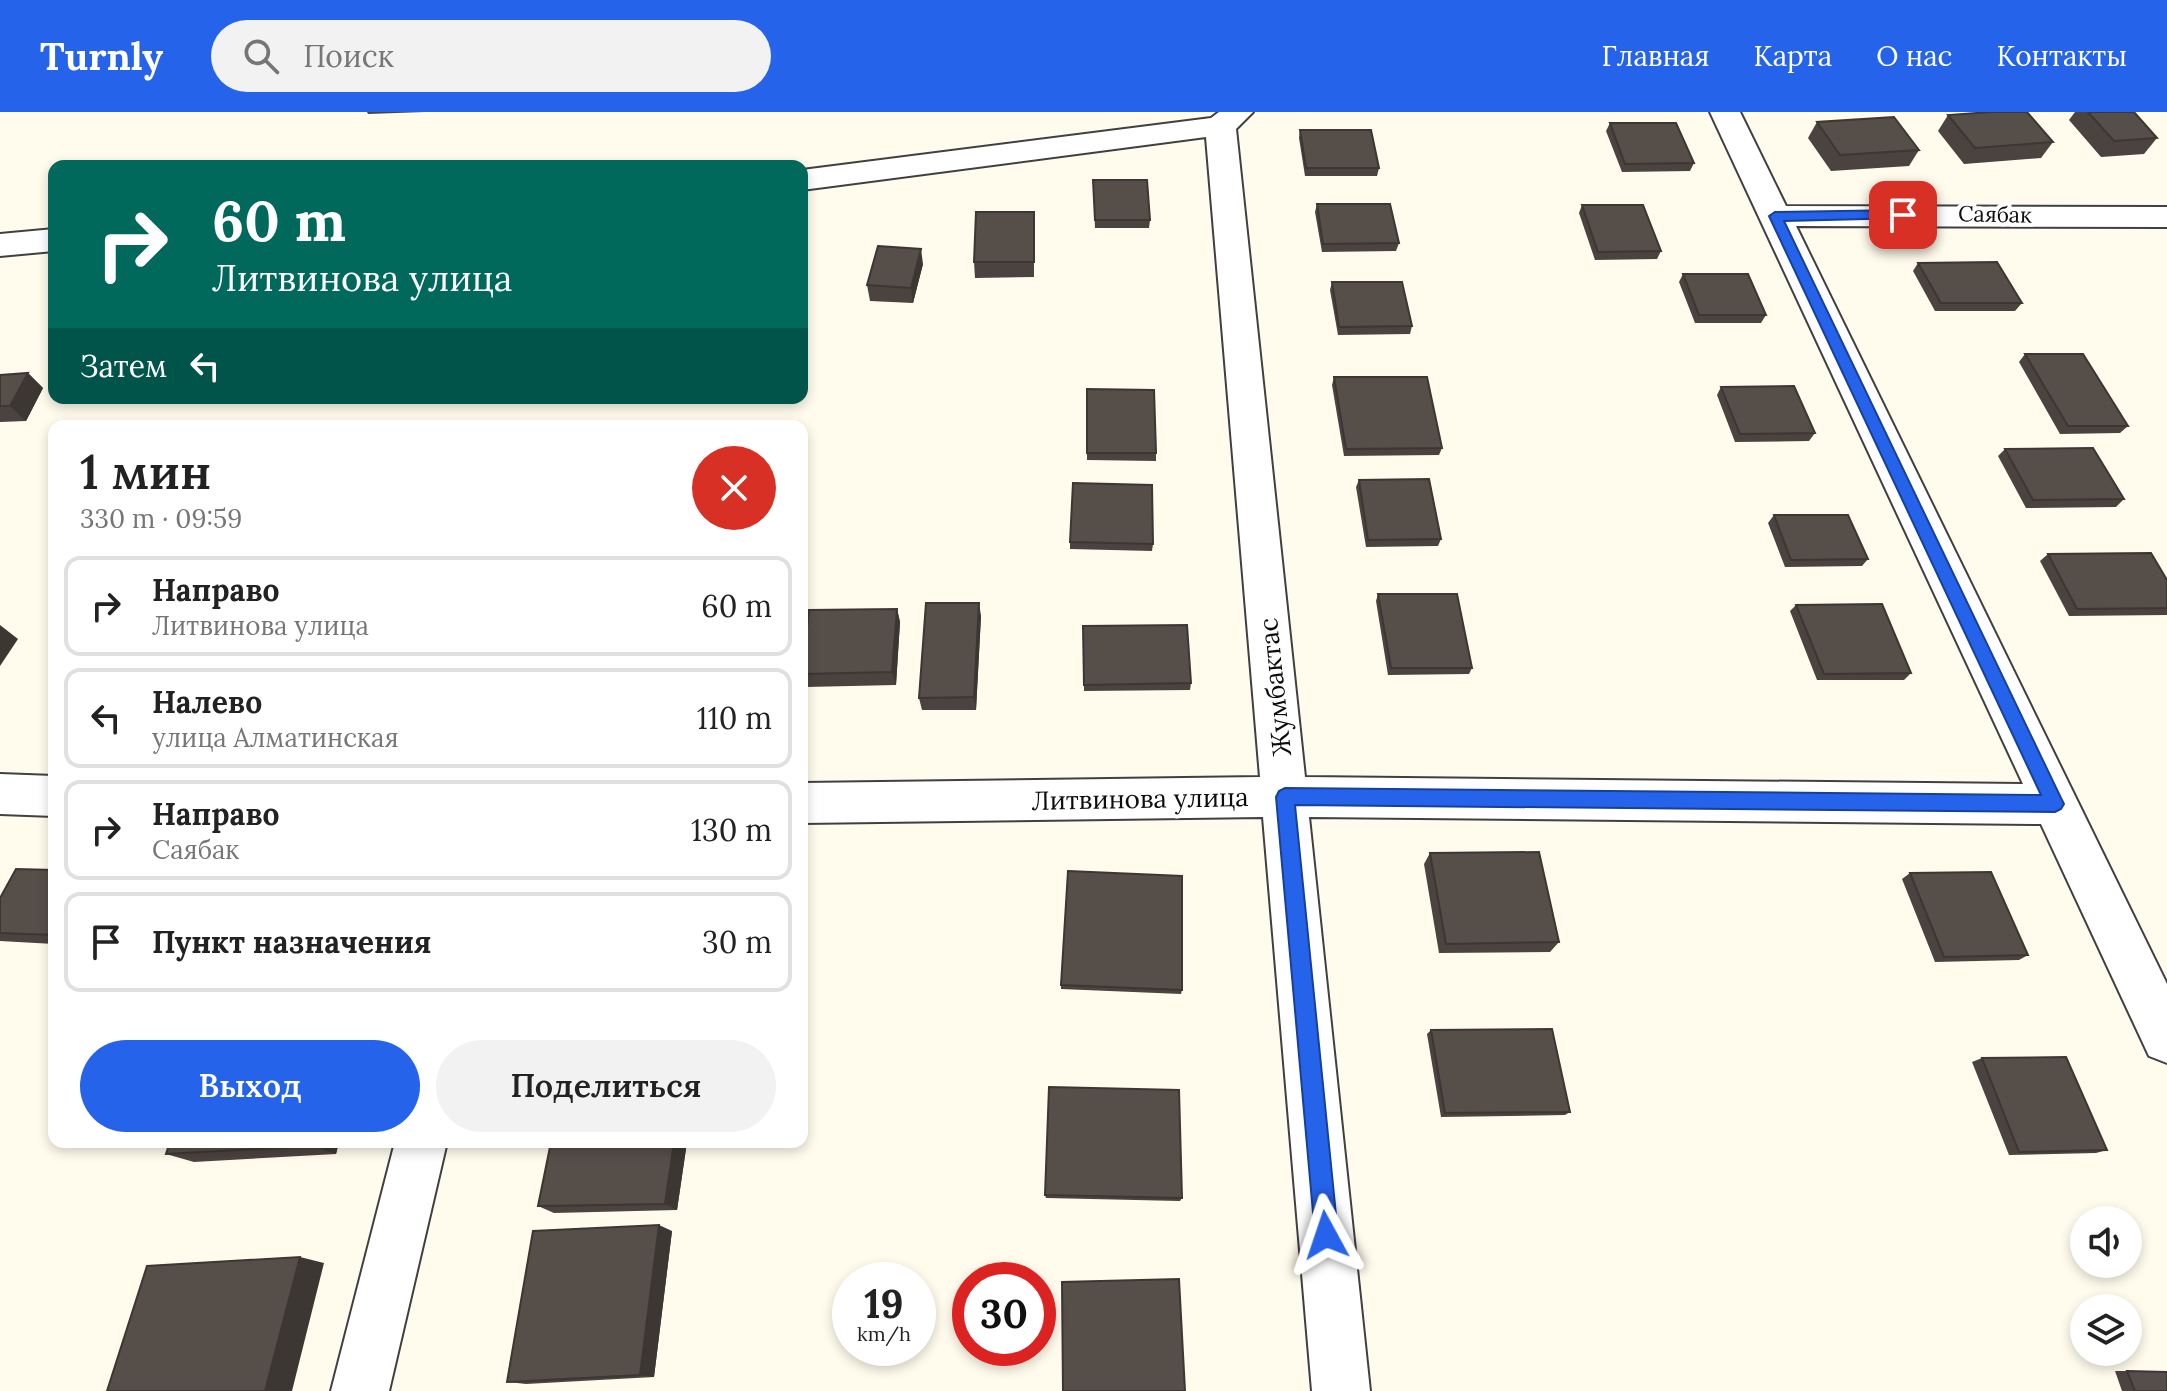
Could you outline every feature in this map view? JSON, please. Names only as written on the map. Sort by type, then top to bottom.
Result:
[{"type":"street","points":[[1725,112],[2167,1038]]},
{"type":"street","points":[[808,179],[1229,119]]},
{"type":"street","name":"Жумбактас","points":[[1229,119],[1285,797],[1341,1391]]},
{"type":"street","name":"Саябак","points":[[1775,216],[1967,214],[2167,217]]},
{"type":"street","points":[[0,245],[48,241]]},
{"type":"street","points":[[0,794],[48,796]]},
{"type":"street","name":"Литвинова улица","points":[[808,803],[1285,797],[2055,804]]},
{"type":"street","points":[[360,1391],[420,1148]]},
{"type":"building","points":[[2027,112],[2053,142],[1975,148],[1948,115]]},
{"type":"building","points":[[2088,112],[2134,112],[2157,138],[2114,141]]},
{"type":"building","points":[[1894,117],[1919,150],[1840,155],[1817,122]]},
{"type":"building","points":[[1610,123],[1676,123],[1694,163],[1625,164]]},
{"type":"building","points":[[1300,130],[1371,130],[1379,168],[1306,168]]},
{"type":"building","points":[[1093,180],[1147,180],[1150,220],[1095,220]]},
{"type":"building","points":[[1317,204],[1390,204],[1399,243],[1323,244]]},
{"type":"building","points":[[1582,205],[1643,205],[1661,251],[1598,252]]},
{"type":"building","points":[[976,212],[1034,212],[1034,262],[974,262]]},
{"type":"building","points":[[878,246],[921,249],[911,288],[867,285]]},
{"type":"building","points":[[1997,262],[2022,303],[1941,303],[1918,263]]},
{"type":"building","points":[[1683,274],[1748,274],[1766,315],[1699,315]]},
{"type":"building","points":[[1332,282],[1402,282],[1412,326],[1339,327]]},
{"type":"building","points":[[2025,354],[2083,354],[2128,426],[2068,426]]},
{"type":"building","points":[[28,373],[10,406],[0,406],[0,375]]},
{"type":"building","points":[[1334,377],[1427,377],[1442,448],[1346,449]]},
{"type":"building","points":[[1794,386],[1815,433],[1740,434],[1721,387]]},
{"type":"building","points":[[1087,389],[1154,390],[1156,453],[1087,453]]},
{"type":"building","points":[[2093,448],[2124,499],[2033,500],[2005,449]]},
{"type":"building","points":[[1429,479],[1441,539],[1368,540],[1359,480]]},
{"type":"building","points":[[1073,483],[1152,485],[1153,544],[1070,542]]},
{"type":"building","points":[[1774,515],[1848,515],[1868,559],[1791,560]]},
{"type":"building","points":[[2151,553],[2167,580],[2167,608],[2077,609],[2048,554]]},
{"type":"building","points":[[1378,594],[1457,594],[1472,668],[1391,668]]},
{"type":"building","points":[[926,603],[979,603],[974,697],[919,698]]},
{"type":"building","points":[[1882,604],[1911,673],[1824,674],[1796,605]]},
{"type":"building","points":[[897,609],[892,672],[808,674],[809,610]]},
{"type":"building","points":[[1187,625],[1191,683],[1084,685],[1083,626]]},
{"type":"building","points":[[1539,852],[1559,942],[1446,944],[1430,853]]},
{"type":"building","points":[[16,869],[48,870],[48,935],[0,933],[0,898]]},
{"type":"building","points":[[1068,871],[1182,876],[1182,990],[1061,985]]},
{"type":"building","points":[[1991,872],[2028,955],[1944,957],[1910,873]]},
{"type":"building","points":[[1552,1029],[1570,1112],[1445,1113],[1431,1030]]},
{"type":"building","points":[[2066,1057],[2107,1150],[2019,1152],[1982,1058]]},
{"type":"building","points":[[1049,1087],[1179,1090],[1182,1198],[1045,1195]]},
{"type":"building","points":[[168,1148],[276,1148],[166,1154]]},
{"type":"building","points":[[550,1148],[673,1148],[665,1204],[538,1206]]},
{"type":"building","points":[[659,1225],[640,1375],[507,1382],[533,1231]]},
{"type":"building","points":[[300,1257],[265,1391],[107,1391],[147,1266]]},
{"type":"building","points":[[1179,1279],[1185,1391],[1063,1391],[1062,1282]]},
{"type":"building","points":[[2127,1371],[2167,1372],[2167,1391],[2135,1391]]},
{"type":"route","points":[[1326,1235],[1285,797],[2055,804],[1775,216],[1903,215]]}]
